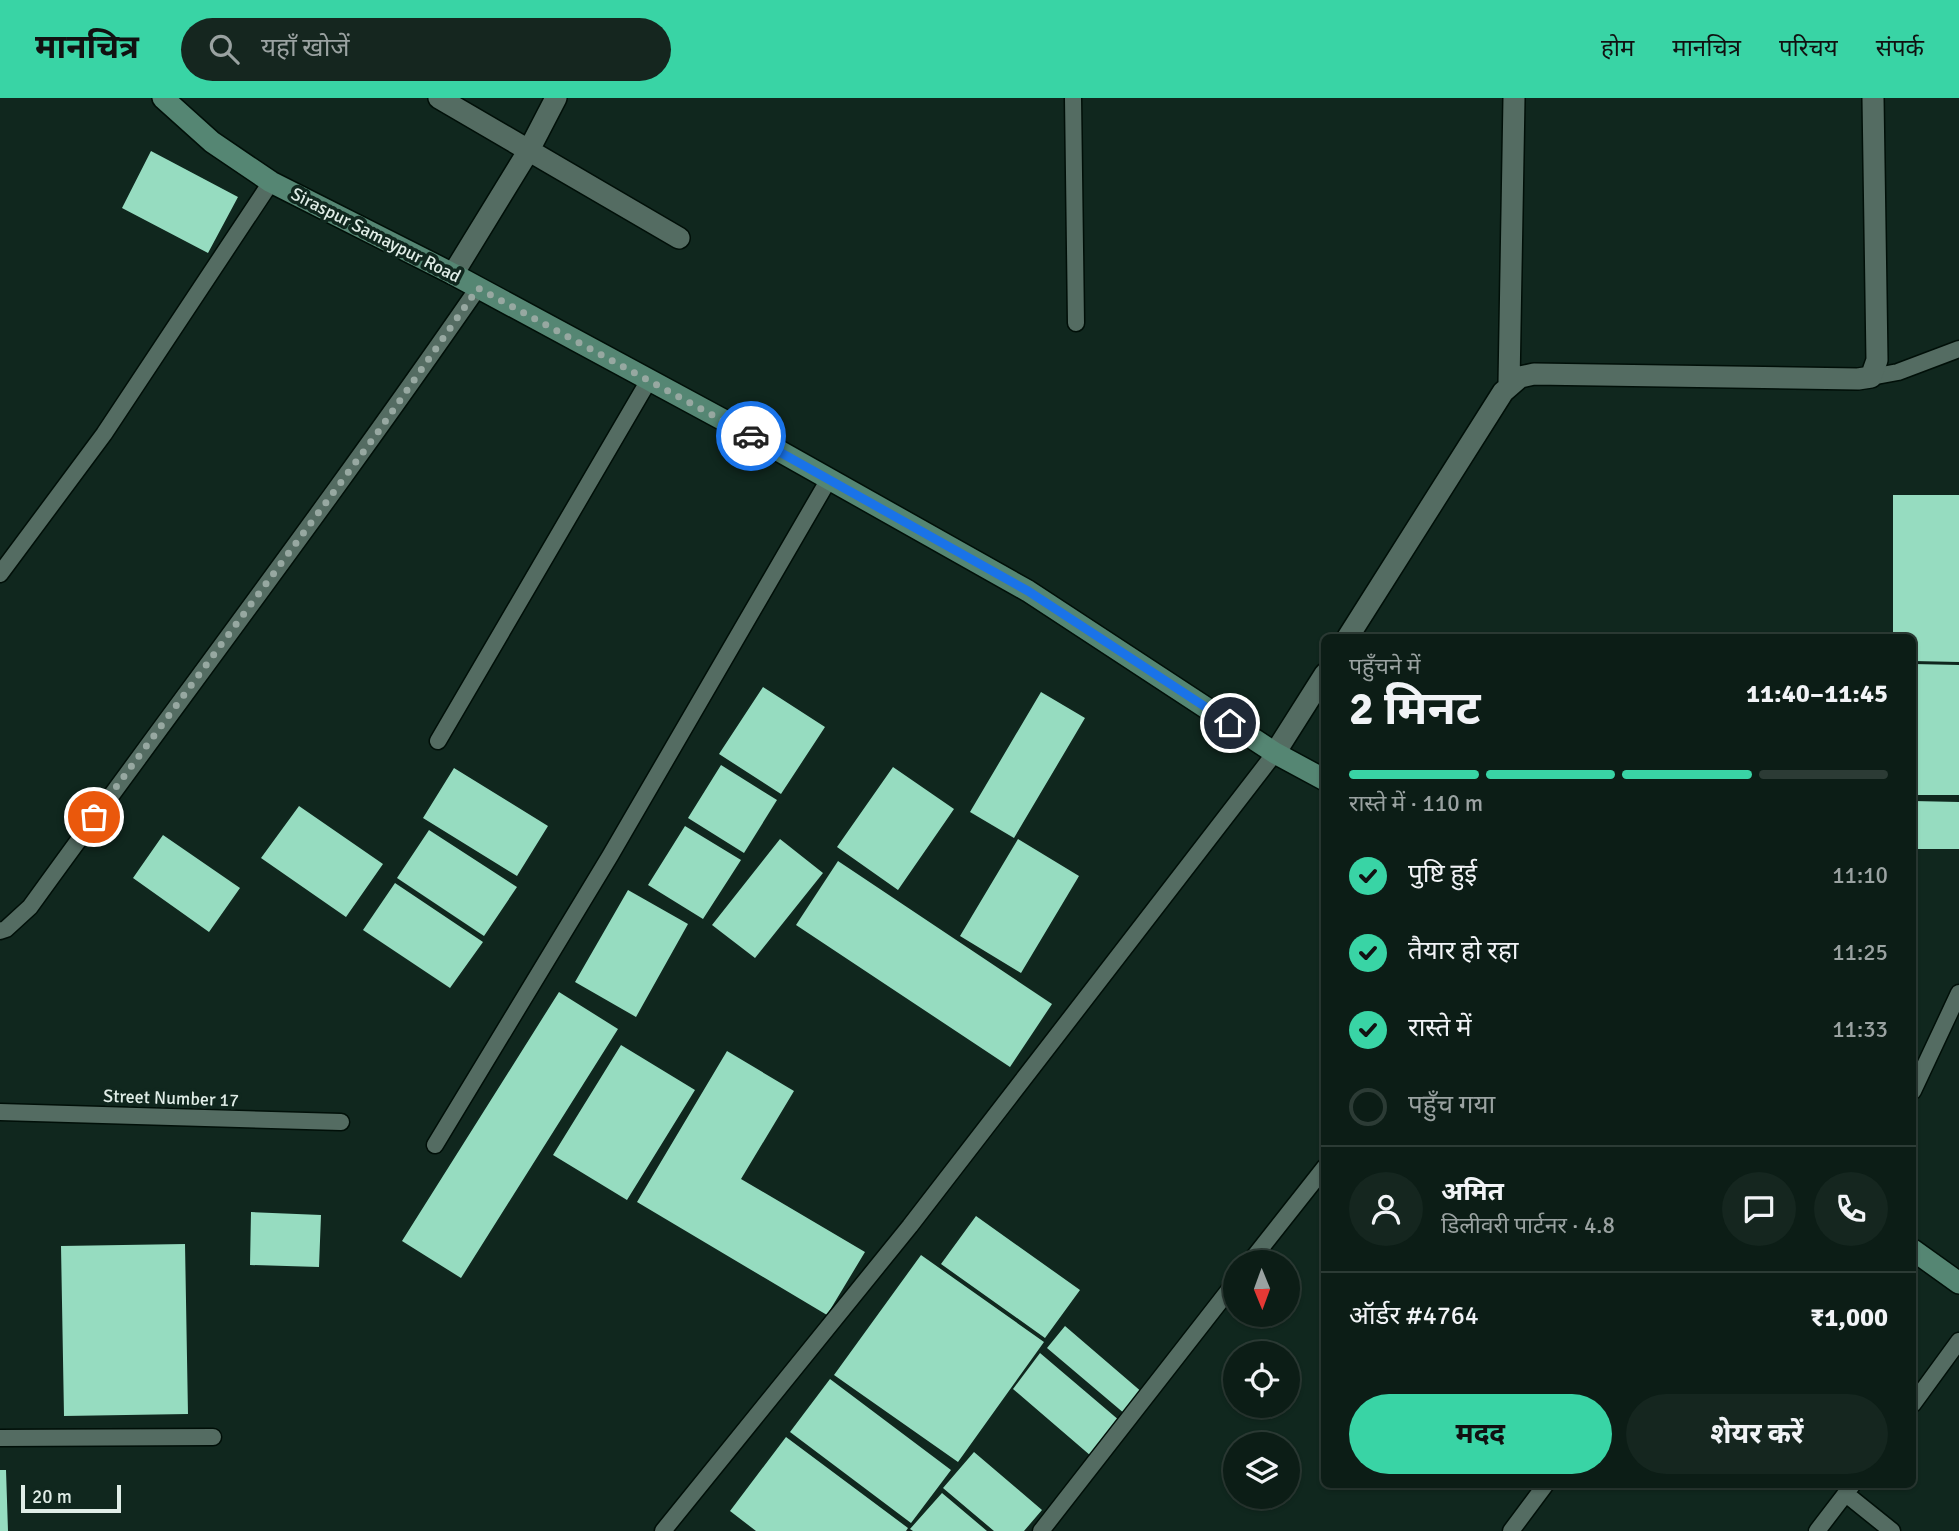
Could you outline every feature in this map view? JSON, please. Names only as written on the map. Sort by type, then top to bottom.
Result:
[{"type":"street","name":"Siraspur Samaypur Road","points":[[163,98],[212,142],[271,182],[453,274],[1028,591],[1275,753],[1321,778]]},
{"type":"street","points":[[439,98],[679,238]]},
{"type":"street","points":[[453,274],[529,150],[556,98]]},
{"type":"street","points":[[1509,384],[1514,98]]},
{"type":"street","points":[[1350,634],[1509,384],[1520,377],[1534,374],[1858,379],[1871,377],[1877,360],[1873,98]]},
{"type":"street","points":[[1275,753],[1321,680]]},
{"type":"street","points":[[1916,1252],[1959,1283]]},
{"type":"lane","points":[[1073,98],[1076,323]]},
{"type":"lane","points":[[0,573],[104,434],[271,182]]},
{"type":"lane","points":[[0,931],[6,929],[30,907],[378,432],[478,288]]},
{"type":"lane","points":[[1871,377],[1898,372],[1959,349]]},
{"type":"lane","points":[[438,741],[649,380]]},
{"type":"lane","points":[[435,1145],[610,856],[829,480]]},
{"type":"lane","points":[[663,1531],[911,1226],[1275,753]]},
{"type":"lane","points":[[1916,1085],[1959,993]]},
{"type":"lane","name":"Street Number 17","points":[[0,1112],[341,1122]]},
{"type":"lane","points":[[1259,1250],[1321,1172]]},
{"type":"lane","points":[[1041,1531],[1223,1297]]},
{"type":"lane","points":[[1916,1400],[1959,1341]]},
{"type":"lane","points":[[0,1438],[214,1437]]},
{"type":"lane","points":[[1511,1531],[1543,1488]]},
{"type":"lane","points":[[1817,1531],[1849,1489],[1892,1531]]},
{"type":"building","points":[[151,151],[238,197],[208,253],[122,208]]},
{"type":"building","points":[[1893,495],[1959,495],[1959,662],[1916,661],[1916,634],[1893,634]]},
{"type":"building","points":[[1916,664],[1959,665],[1959,795],[1916,795]]},
{"type":"building","points":[[763,687],[825,727],[781,794],[719,754]]},
{"type":"building","points":[[1041,692],[1085,718],[1014,838],[970,812]]},
{"type":"building","points":[[721,765],[777,800],[744,853],[688,818]]},
{"type":"building","points":[[893,767],[954,809],[898,890],[837,847]]},
{"type":"building","points":[[454,768],[548,826],[517,876],[423,818]]},
{"type":"building","points":[[1916,801],[1959,802],[1959,849],[1916,849]]},
{"type":"building","points":[[299,806],[383,864],[346,917],[261,858]]},
{"type":"building","points":[[685,826],[741,860],[703,919],[648,885]]},
{"type":"building","points":[[429,830],[517,887],[484,936],[397,878]]},
{"type":"building","points":[[163,835],[240,888],[209,932],[133,878]]},
{"type":"building","points":[[780,839],[823,873],[755,958],[712,925]]},
{"type":"building","points":[[1018,839],[1079,876],[1021,973],[960,936]]},
{"type":"building","points":[[838,861],[1052,1004],[1010,1067],[796,925]]},
{"type":"building","points":[[395,883],[483,942],[450,988],[363,930]]},
{"type":"building","points":[[628,890],[688,924],[636,1017],[575,982]]},
{"type":"building","points":[[559,992],[618,1029],[461,1278],[402,1241]]},
{"type":"building","points":[[621,1045],[695,1090],[627,1200],[553,1155]]},
{"type":"building","points":[[727,1051],[794,1091],[741,1179],[865,1252],[827,1315],[637,1202]]},
{"type":"building","points":[[251,1212],[321,1215],[319,1267],[250,1265]]},
{"type":"building","points":[[976,1216],[1080,1290],[1045,1338],[941,1264]]},
{"type":"building","points":[[185,1244],[188,1414],[64,1416],[61,1246]]},
{"type":"building","points":[[921,1255],[1044,1342],[958,1462],[834,1375]]},
{"type":"building","points":[[1065,1326],[1143,1393],[1125,1414],[1047,1348]]},
{"type":"building","points":[[1040,1353],[1120,1421],[1091,1456],[1013,1389]]},
{"type":"building","points":[[830,1379],[951,1470],[911,1523],[790,1432]]},
{"type":"building","points":[[786,1437],[908,1528],[906,1531],[756,1531],[730,1511]]},
{"type":"building","points":[[974,1452],[1042,1510],[1024,1531],[994,1531],[943,1488]]},
{"type":"building","points":[[0,1470],[6,1470],[8,1531],[0,1531]]},
{"type":"building","points":[[942,1493],[987,1531],[910,1529]]},
{"type":"way so far","points":[[94,817],[378,432],[478,288],[751,436]]},
{"type":"route","points":[[751,436],[1028,591],[1230,723]]}]
